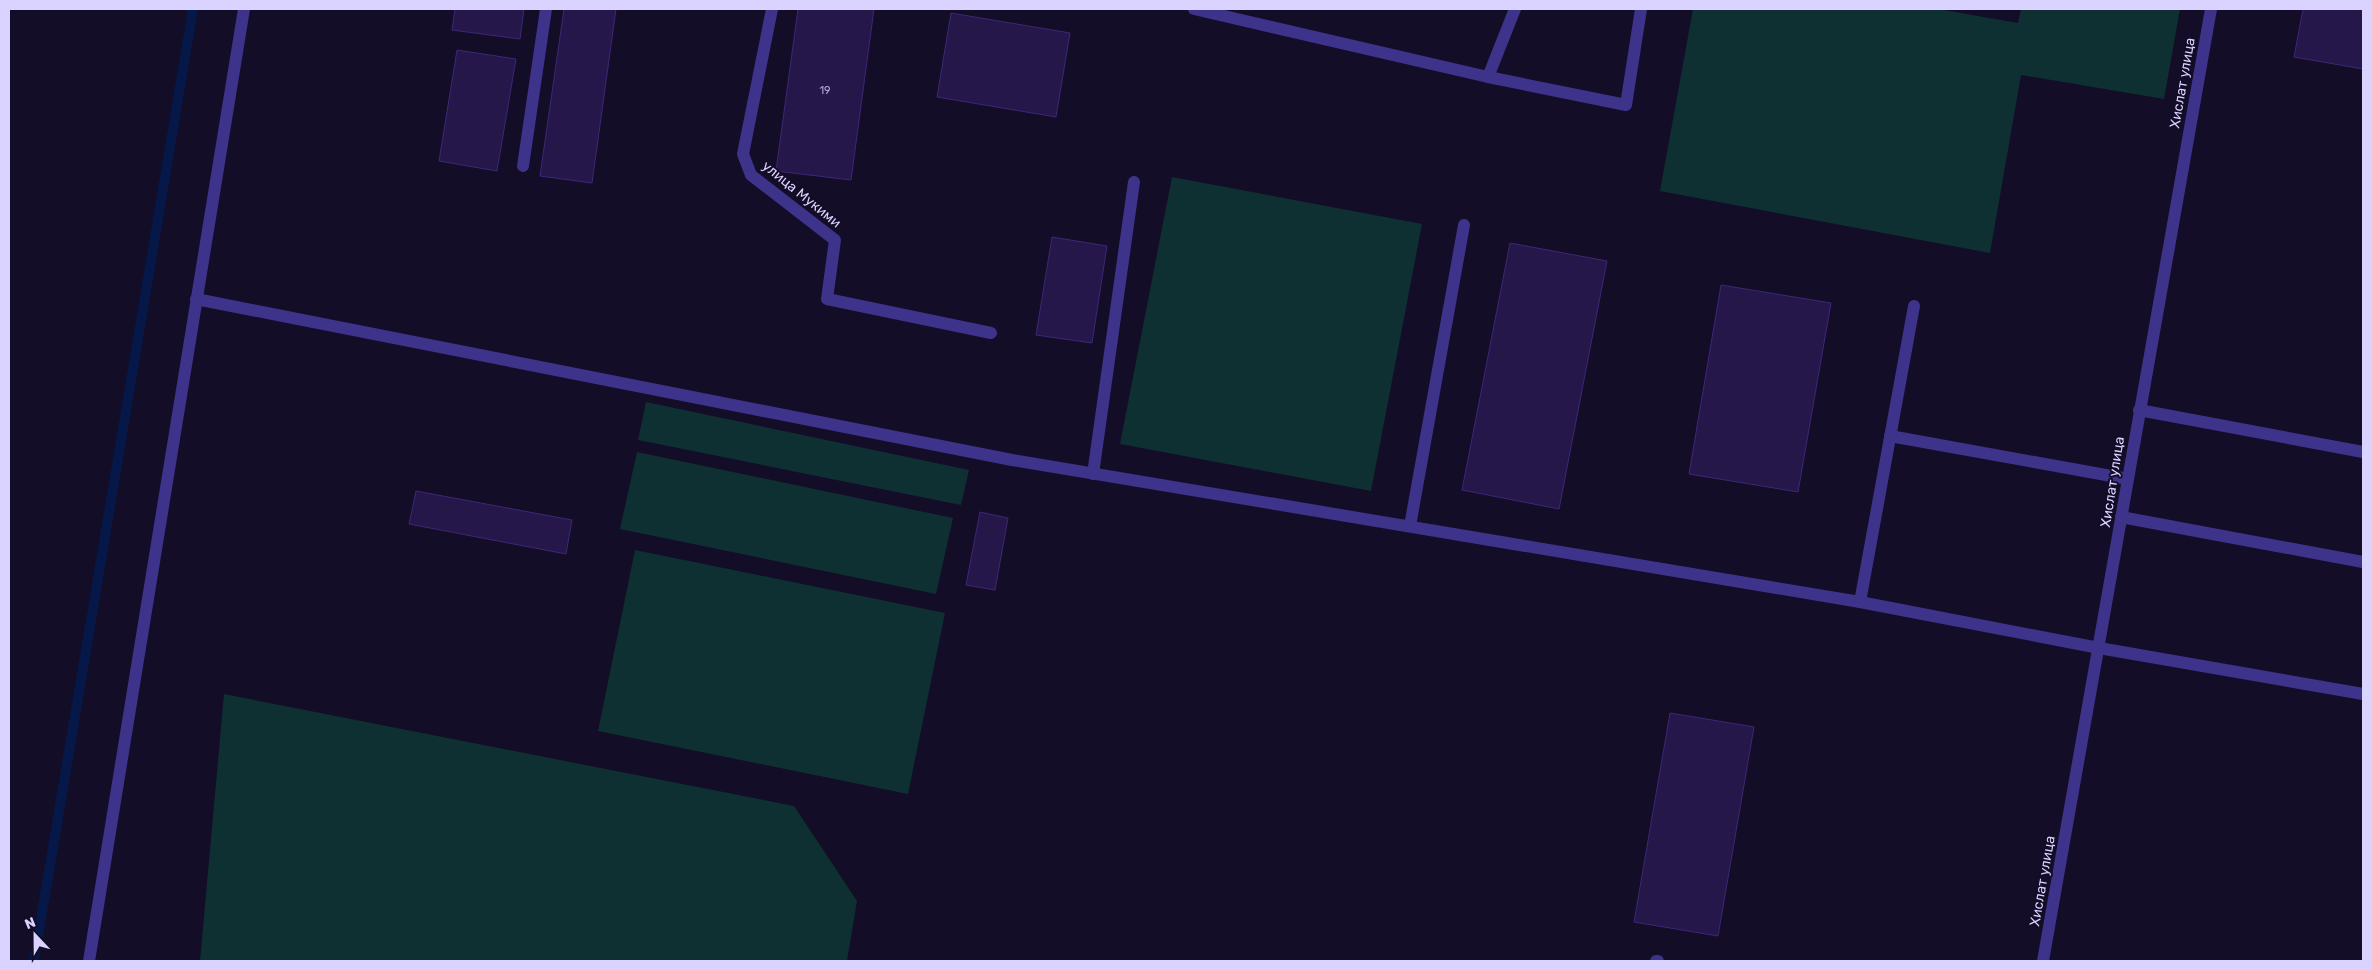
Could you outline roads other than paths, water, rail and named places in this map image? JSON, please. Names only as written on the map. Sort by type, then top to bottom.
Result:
[{"type":"street","points":[[89,961],[244,9]]},
{"type":"street","points":[[523,166],[546,9]]},
{"type":"street","name":"улица Мукими","points":[[772,9],[743,154],[751,175],[835,240],[827,300],[991,333]]},
{"type":"street","points":[[1194,9],[1488,77],[1626,105],[1641,9]]},
{"type":"street","points":[[1488,77],[1515,9]]},
{"type":"street","name":"Хислат улица","points":[[2043,961],[2211,9]]},
{"type":"street","points":[[1093,474],[1134,182]]},
{"type":"street","points":[[1410,526],[1464,225]]},
{"type":"street","points":[[196,299],[983,454],[1860,602],[2099,648],[2363,694]]},
{"type":"street","points":[[1860,602],[1914,306]]},
{"type":"street","points":[[2139,410],[2363,452]]},
{"type":"street","points":[[1890,436],[2128,479]]},
{"type":"street","points":[[2121,517],[2363,562]]},
{"type":"waterway","points":[[34,961],[193,9]]}]
